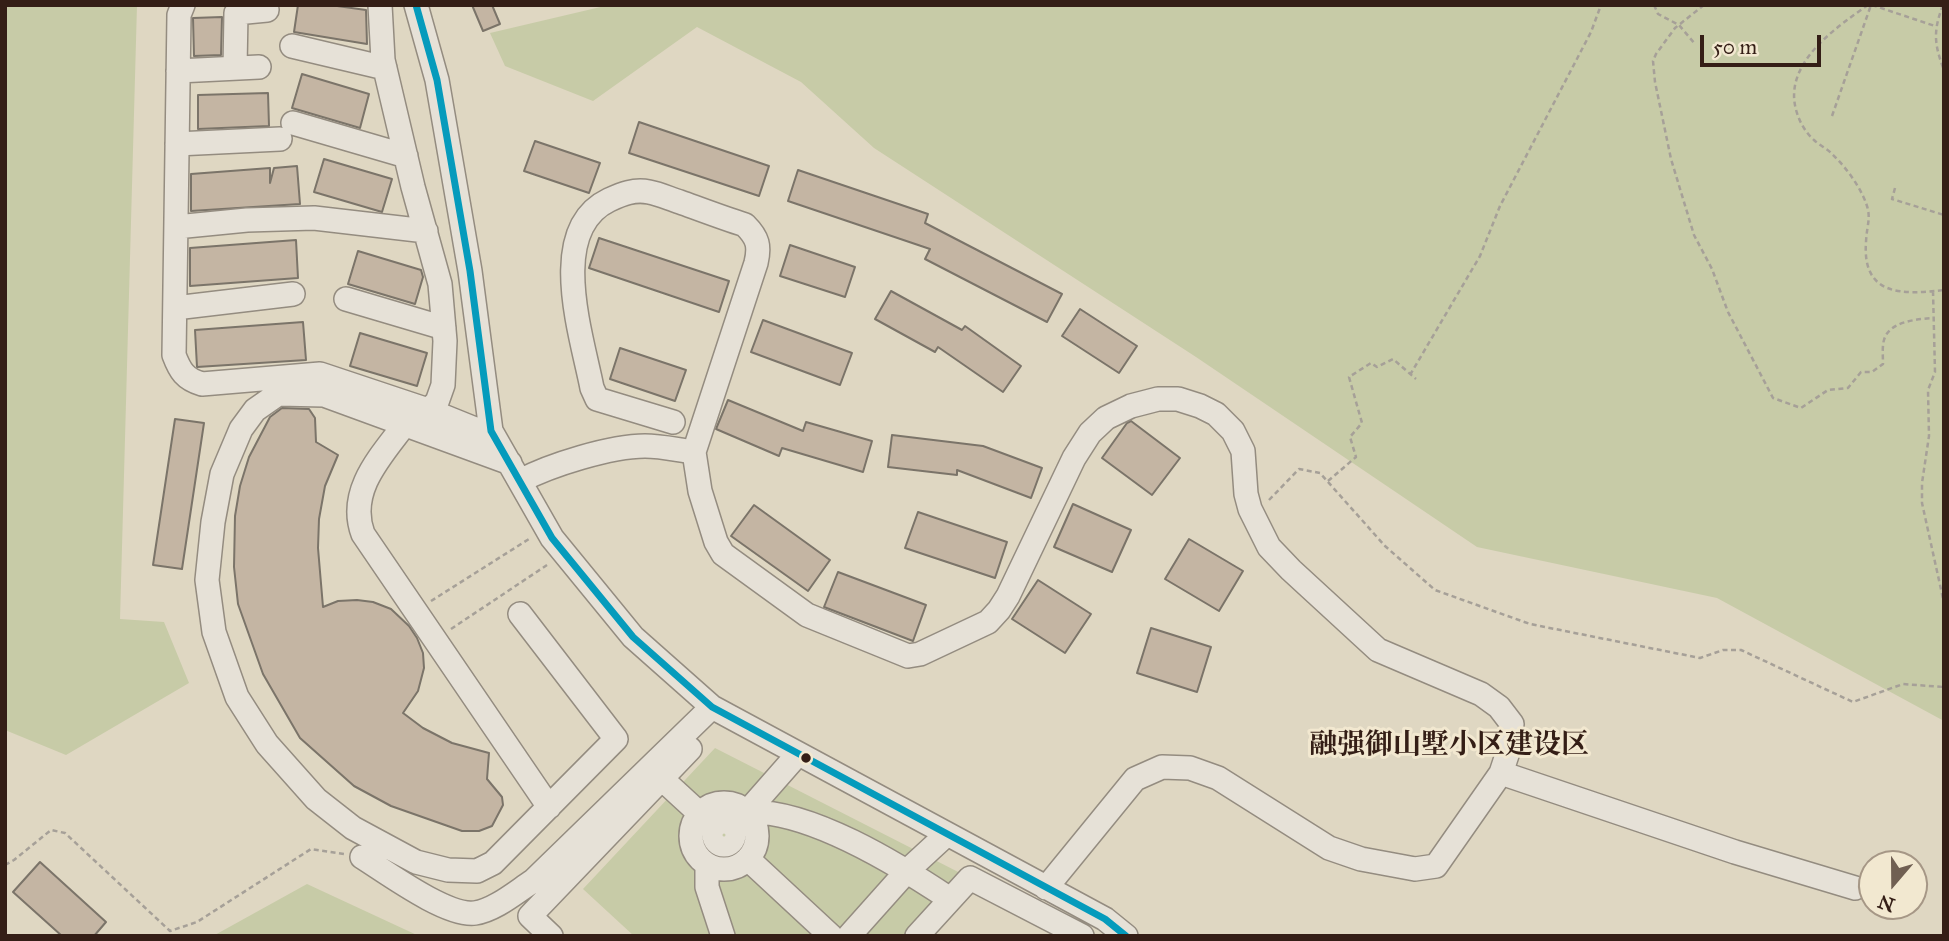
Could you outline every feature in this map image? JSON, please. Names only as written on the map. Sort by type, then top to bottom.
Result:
[{"type":"street","points":[[183,5],[179,15],[174,355],[180,370],[190,380],[202,384],[320,374],[428,410],[475,429],[492,431]]},
{"type":"street","points":[[380,5],[385,68],[440,284],[444,328],[443,385],[437,402],[428,410]]},
{"type":"street","points":[[416,5],[437,80],[470,271],[492,431],[546,528],[564,553],[633,637],[718,711],[1105,919],[1126,936]]},
{"type":"street","points":[[235,68],[236,13],[267,10]]},
{"type":"street","points":[[292,46],[385,68]]},
{"type":"street","points":[[178,71],[259,67]]},
{"type":"street","points":[[177,144],[287,131],[406,156]]},
{"type":"street","points":[[673,422],[597,399],[592,388],[575,298],[572,262],[585,218],[605,202],[631,191],[650,192],[745,225],[756,236],[759,250],[756,263],[694,453],[700,491],[716,542],[723,554],[807,615],[908,656],[920,654],[988,622],[1008,596],[1074,458],[1090,433],[1106,418],[1131,406],[1158,399],[1178,399],[1216,414],[1233,431],[1243,451],[1246,494],[1250,509],[1269,547],[1291,570],[1378,650],[1481,694],[1499,707],[1512,724],[1509,749],[1501,773],[1436,866],[1415,869],[1361,859],[1329,848],[1218,778],[1190,768],[1163,767],[1135,779],[1046,888]]},
{"type":"street","points":[[176,227],[247,220],[314,218],[426,231]]},
{"type":"street","points":[[175,308],[293,294]]},
{"type":"street","points":[[346,299],[444,328]]},
{"type":"street","points":[[520,614],[616,739],[492,863],[477,871],[448,870],[416,862],[353,828],[316,799],[267,744],[237,697],[214,632],[207,580],[213,522],[222,474],[241,429],[255,410],[278,394],[324,395],[405,424],[515,472],[565,463],[612,450],[646,446],[694,453]]},
{"type":"street","points":[[405,424],[370,471],[358,506],[358,520],[363,534],[549,807]]},
{"type":"street","points":[[551,936],[530,916],[662,779],[718,711]]},
{"type":"street","points":[[362,857],[436,902],[452,908],[474,913],[499,903],[533,881],[718,711]]},
{"type":"street","points":[[747,812],[798,754]]},
{"type":"street","points":[[1501,773],[1735,852],[1855,888]]},
{"type":"street","points":[[662,779],[699,813]]},
{"type":"street","points":[[724,803],[734,804],[747,812],[757,833],[757,843],[748,859],[731,869],[722,869],[707,864],[698,857],[690,841],[693,822],[699,813],[714,804],[724,803]]},
{"type":"street","points":[[747,812],[764,811],[807,824],[869,850],[950,899]]},
{"type":"street","points":[[849,936],[907,871],[946,835]]},
{"type":"street","points":[[748,859],[831,936]]},
{"type":"street","points":[[707,864],[707,887],[723,936]]},
{"type":"street","points":[[916,936],[970,878],[1082,936]]},
{"type":"path","points":[[1410,375],[1480,256],[1500,206],[1591,32],[1601,5]]},
{"type":"path","points":[[1654,5],[1658,14],[1679,25],[1695,44]]},
{"type":"path","points":[[1704,5],[1679,25],[1653,61],[1668,149],[1694,235],[1712,270],[1728,312],[1773,398],[1801,408],[1828,390],[1849,388],[1861,372],[1872,372],[1883,364],[1884,339],[1889,332],[1913,320],[1934,318]]},
{"type":"path","points":[[1832,116],[1870,13],[1870,5]]},
{"type":"path","points":[[1870,5],[1935,26]]},
{"type":"path","points":[[1870,5],[1831,32],[1814,51],[1801,69],[1795,85],[1794,103],[1800,123],[1813,140],[1830,151],[1862,194],[1870,216],[1866,264],[1873,279],[1888,289],[1904,292],[1944,290]]},
{"type":"path","points":[[1943,5],[1934,35],[1944,70]]},
{"type":"path","points":[[1895,188],[1892,199],[1933,209],[1944,215]]},
{"type":"path","points":[[1933,291],[1935,372],[1928,390],[1929,436],[1922,483],[1937,582],[1944,603]]},
{"type":"path","points":[[1328,481],[1356,457],[1350,437],[1362,424],[1349,377],[1371,363],[1377,367],[1392,359],[1416,379]]},
{"type":"path","points":[[1266,507],[1298,469],[1320,473],[1385,546],[1435,590],[1530,624],[1700,657],[1723,650],[1741,650],[1853,702],[1903,684],[1944,687]]},
{"type":"path","points":[[451,589],[546,528]]},
{"type":"path","points":[[435,640],[564,553]]},
{"type":"path","points":[[5,864],[14,860],[51,830],[65,833],[170,931],[197,922],[311,849],[362,857]]},
{"type":"green space","points":[[5,5],[137,5],[120,619],[164,622],[189,683],[66,755],[5,730]]},
{"type":"green space","points":[[609,5],[1944,5],[1944,721],[1717,598],[1477,547],[1196,357],[874,148],[801,82],[697,27],[593,101],[505,66],[490,33]]},
{"type":"green space","points":[[715,748],[970,878],[917,936],[634,936],[583,889]]},
{"type":"green space","points":[[307,884],[419,936],[213,936]]},
{"type":"building","points":[[298,5],[330,5],[366,10],[367,44],[294,32]]},
{"type":"building","points":[[472,5],[492,5],[500,24],[483,31]]},
{"type":"building","points":[[222,17],[221,55],[194,56],[193,18]]},
{"type":"building","points":[[302,74],[369,94],[360,128],[292,108]]},
{"type":"building","points":[[268,93],[269,126],[198,129],[198,95]]},
{"type":"building","points":[[639,122],[769,166],[759,196],[629,153]]},
{"type":"building","points":[[535,141],[600,163],[589,193],[524,171]]},
{"type":"building","points":[[324,159],[392,179],[382,212],[314,192]]},
{"type":"building","points":[[297,166],[300,204],[191,211],[191,174],[270,168],[270,183],[274,168]]},
{"type":"building","points":[[798,170],[928,214],[925,223],[1062,294],[1047,322],[925,259],[930,249],[788,201]]},
{"type":"building","points":[[599,238],[729,281],[719,312],[589,268]]},
{"type":"building","points":[[296,240],[298,278],[190,286],[190,248]]},
{"type":"building","points":[[790,245],[855,267],[845,297],[780,276]]},
{"type":"building","points":[[358,251],[421,270],[423,277],[415,304],[348,284]]},
{"type":"building","points":[[891,291],[962,330],[965,326],[1021,366],[1003,392],[938,347],[935,352],[875,319]]},
{"type":"building","points":[[1080,309],[1137,346],[1119,373],[1062,336]]},
{"type":"building","points":[[763,320],[852,353],[840,385],[751,352]]},
{"type":"building","points":[[303,322],[306,360],[197,367],[195,330]]},
{"type":"building","points":[[360,333],[427,353],[417,386],[350,366]]},
{"type":"building","points":[[620,348],[686,370],[675,401],[610,379]]},
{"type":"building","points":[[728,400],[803,431],[806,422],[872,441],[863,472],[782,448],[779,456],[716,429]]},
{"type":"building","points":[[282,408],[309,409],[315,418],[316,442],[338,455],[325,486],[319,519],[318,548],[323,607],[338,601],[373,602],[391,609],[409,626],[423,653],[424,668],[418,691],[403,713],[423,728],[452,743],[489,753],[487,779],[502,797],[503,805],[492,826],[479,831],[462,831],[391,806],[354,786],[300,738],[263,674],[238,604],[234,567],[235,516],[249,457],[270,417]]},
{"type":"building","points":[[175,419],[204,423],[182,569],[153,565]]},
{"type":"building","points":[[1131,421],[1180,458],[1152,495],[1102,458]]},
{"type":"building","points":[[892,435],[983,446],[1042,468],[1031,498],[957,470],[957,475],[888,467]]},
{"type":"building","points":[[1073,504],[1131,530],[1112,572],[1054,547]]},
{"type":"building","points":[[754,505],[830,560],[808,591],[731,536]]},
{"type":"building","points":[[918,512],[1007,542],[995,578],[905,548]]},
{"type":"building","points":[[1189,539],[1243,571],[1219,611],[1165,579]]},
{"type":"building","points":[[838,572],[926,605],[913,641],[824,607]]},
{"type":"building","points":[[1038,580],[1091,614],[1065,653],[1012,619]]},
{"type":"building","points":[[1151,628],[1211,647],[1197,692],[1137,673]]},
{"type":"building","points":[[40,862],[106,922],[94,936],[62,936],[13,892]]},
{"type":"transit line","points":[[416,5],[437,80],[470,271],[491,431],[552,538],[633,637],[712,707],[1105,919],[1126,936]]},
{"type":"district","name":"融强御山墅小区建设区","points":[[1449,746]]}]
